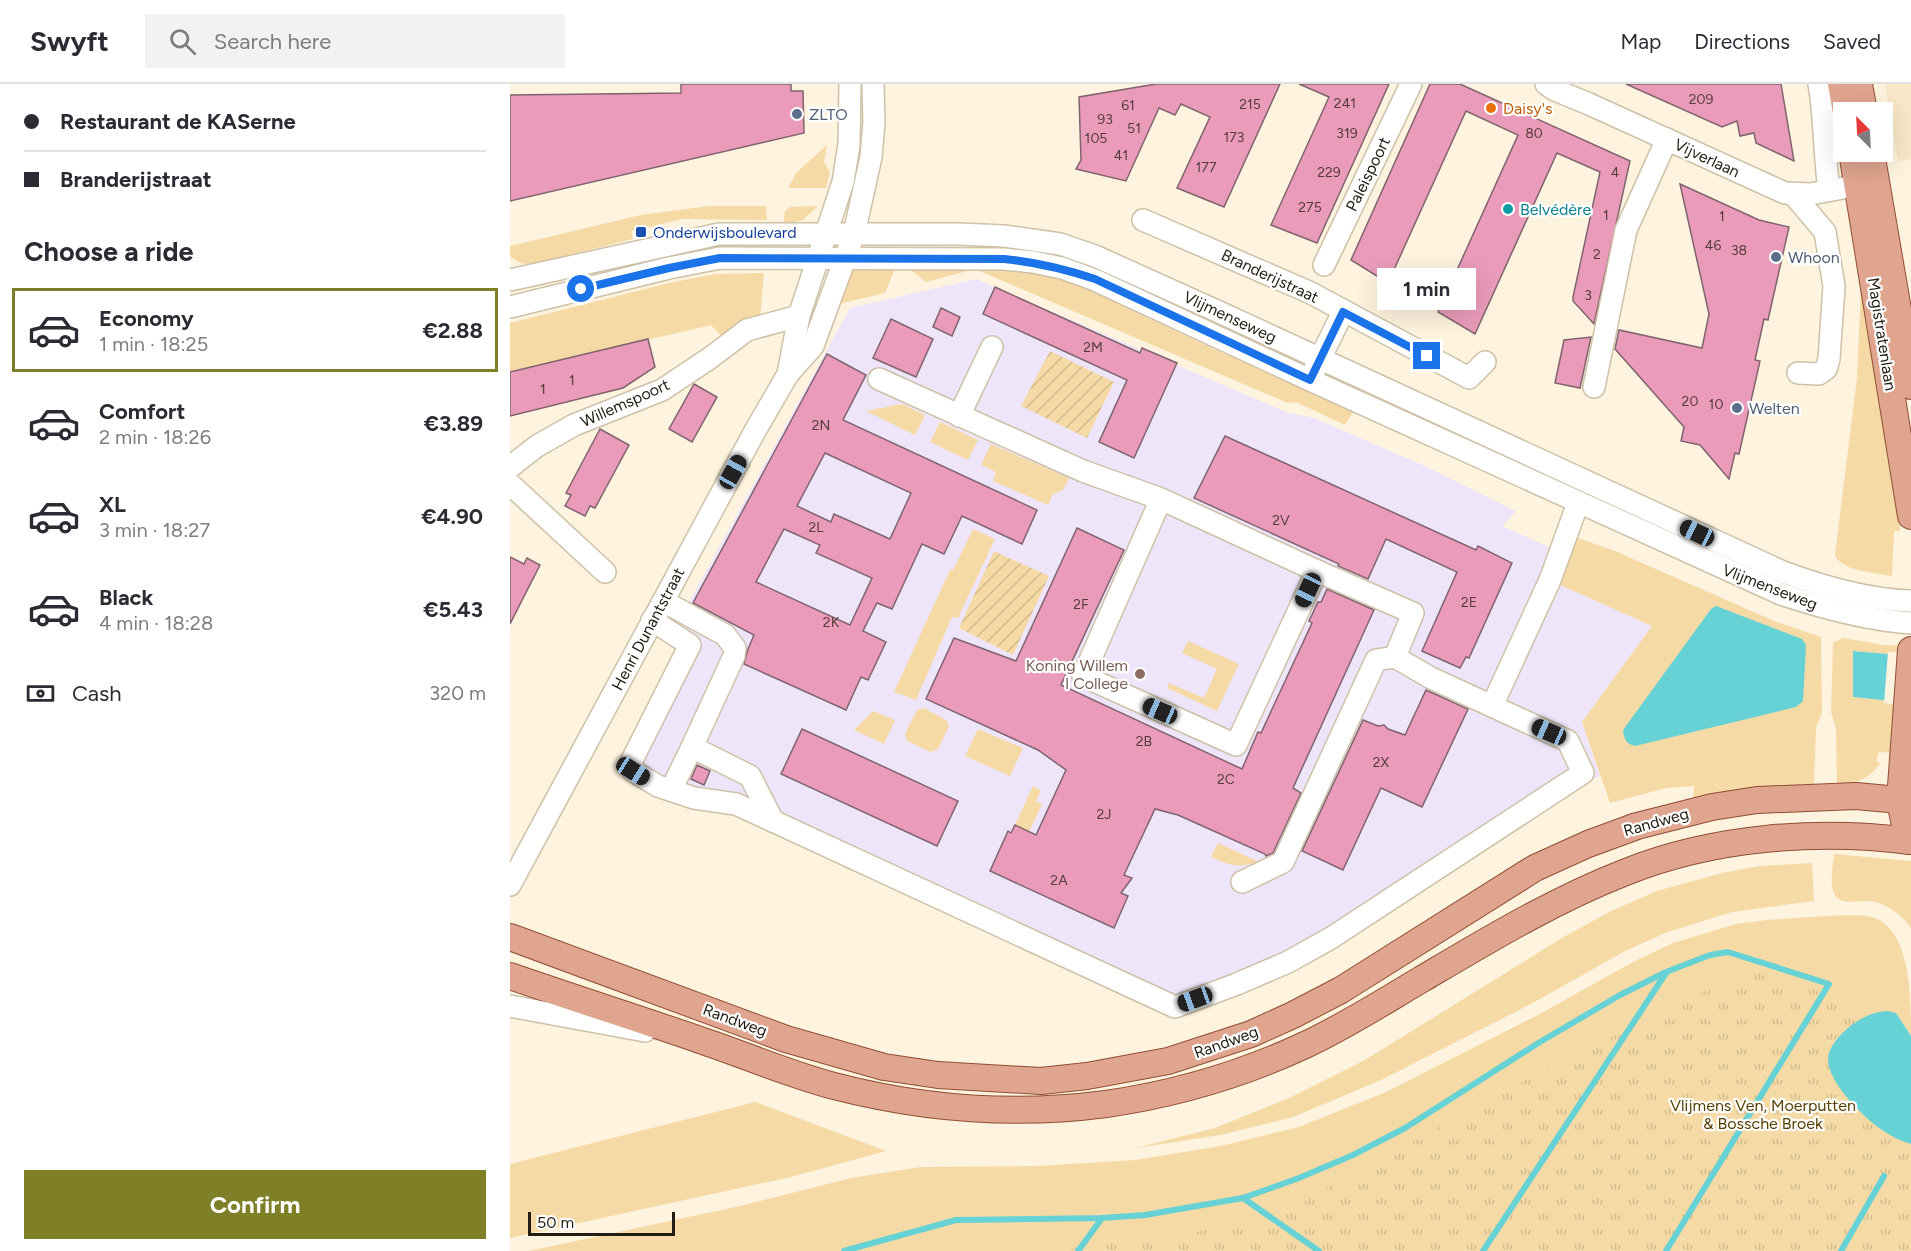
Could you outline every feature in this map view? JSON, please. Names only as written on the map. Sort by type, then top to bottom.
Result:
[{"type":"main road","points":[[1841,84],[1844,102]]},
{"type":"main road","points":[[1859,84],[1862,102]]},
{"type":"main road","name":"Magistratenlaan","points":[[1857,162],[1867,184],[1911,386]]},
{"type":"main road","name":"Magistratenlaan","points":[[1870,162],[1867,184],[1911,516]]},
{"type":"main road","points":[[1910,839],[1903,757],[1911,650]]},
{"type":"main road","name":"Randweg","points":[[510,938],[786,1039],[884,1067],[938,1075],[1041,1081],[1087,1076],[1168,1061],[1251,1034],[1341,990],[1535,868],[1588,844],[1629,829],[1712,807],[1757,800],[1832,796],[1905,801]]},
{"type":"main road","name":"Randweg","points":[[510,976],[834,1086],[890,1098],[998,1111],[1106,1104],[1188,1087],[1237,1072],[1290,1051],[1364,1014],[1544,910],[1595,885],[1640,867],[1695,851],[1785,838],[1910,839]]},
{"type":"street","points":[[825,234],[843,182],[847,163],[851,123],[850,84]]},
{"type":"street","points":[[855,234],[871,157],[874,122],[873,84]]},
{"type":"street","name":"Paleispoort","points":[[1324,265],[1411,84]]},
{"type":"street","name":"Vijverlaan","points":[[1546,84],[1555,90],[1588,94],[1667,139],[1778,191],[1793,195],[1810,194],[1867,184]]},
{"type":"street","points":[[1819,84],[1825,116],[1825,157],[1829,190]]},
{"type":"street","points":[[1594,387],[1626,230],[1667,139]]},
{"type":"street","points":[[1793,195],[1825,232],[1834,286],[1829,359],[1826,369],[1819,374],[1798,373]]},
{"type":"street","name":"Branderijstraat","points":[[1143,219],[1311,293],[1469,378],[1485,362]]},
{"type":"street","name":"Vlijmenseweg","points":[[510,280],[719,234],[1004,236],[1060,244],[1095,256],[1783,572],[1830,588],[1885,599],[1911,601]]},
{"type":"street","name":"Henri Dunantstraat","points":[[788,374],[799,316],[825,234]]},
{"type":"street","name":"Henri Dunantstraat","points":[[510,885],[652,620],[788,374],[813,346],[855,234]]},
{"type":"street","name":"Vlijmenseweg","points":[[511,301],[720,258],[1004,259],[1062,268],[1095,279],[1310,380],[1781,594],[1830,609],[1875,619],[1911,623]]},
{"type":"street","points":[[1310,380],[1343,312]]},
{"type":"street","name":"Willemspoort","points":[[510,467],[537,446],[574,425],[662,390],[747,330],[799,316]]},
{"type":"street","points":[[959,416],[992,347]]},
{"type":"street","points":[[879,379],[1083,471],[1161,499],[1413,613],[1395,657]]},
{"type":"street","points":[[510,484],[605,572]]},
{"type":"street","points":[[1161,499],[1083,676],[1236,745],[1317,571]]},
{"type":"street","points":[[1492,706],[1550,580],[1578,502]]},
{"type":"street","points":[[663,601],[725,635],[735,648],[734,656],[671,790]]},
{"type":"street","points":[[652,620],[690,645],[632,760],[633,771],[658,786],[694,798],[736,804],[1175,1006],[1237,984],[1288,962],[1377,909],[1583,773],[1568,741],[1431,678],[1395,657],[1376,660],[1283,862],[1242,882]]},
{"type":"street","points":[[692,747],[750,776],[773,821]]},
{"type":"street","points":[[510,1006],[705,1041]]},
{"type":"shaded area","points":[[1885,84],[1911,84],[1911,159],[1898,161],[1893,131],[1893,102],[1888,102]]},
{"type":"shaded area","name":"Koning Willem I College","points":[[976,279],[1286,412],[1314,418],[1427,467],[1516,511],[1502,526],[1549,547],[1541,575],[1652,626],[1582,722],[1600,776],[1568,793],[1293,967],[1161,1010],[619,761],[696,610],[688,604],[850,308]]},
{"type":"green space","points":[[827,145],[824,162],[830,172],[826,188],[788,188],[796,173]]},
{"type":"green space","points":[[709,206],[766,206],[767,220],[683,219],[631,231],[633,239],[536,263],[522,263],[510,256],[510,246],[641,215]]},
{"type":"green space","points":[[818,206],[803,220],[783,225],[785,211],[790,207]]},
{"type":"green space","points":[[1850,206],[1898,480],[1900,531],[1894,531],[1892,576],[1851,568],[1844,565],[1835,555],[1857,378],[1861,288],[1848,208]]},
{"type":"green space","points":[[897,264],[885,293],[835,305],[849,273],[860,267]]},
{"type":"green space","points":[[1006,266],[1086,283],[1124,307],[1227,355],[1285,373],[1357,406],[1345,425],[1296,402],[1288,403],[975,269],[926,282],[907,267]]},
{"type":"green space","points":[[764,273],[760,319],[723,338],[711,325],[510,372],[510,323],[673,282],[717,274]]},
{"type":"green space","points":[[1050,351],[1114,382],[1087,438],[1021,406]]},
{"type":"green space","points":[[902,404],[925,415],[915,435],[866,411]]},
{"type":"green space","points":[[940,422],[978,440],[968,460],[930,442]]},
{"type":"green space","points":[[991,444],[1069,478],[1063,490],[1053,494],[1048,505],[993,481],[996,472],[981,465]]},
{"type":"green space","points":[[973,529],[995,539],[958,618],[952,617],[916,700],[894,692],[950,570],[953,570]]},
{"type":"green space","points":[[1575,537],[1615,551],[1774,621],[1821,637],[1822,712],[1816,728],[1814,784],[1693,801],[1694,786],[1666,788],[1610,803],[1582,722],[1652,626],[1558,584]]},
{"type":"green space","points":[[994,551],[1049,576],[1013,655],[959,628]]},
{"type":"green space","points":[[1843,638],[1884,645],[1911,646],[1911,656],[1853,651],[1853,697],[1911,703],[1911,754],[1879,752],[1876,761],[1880,763],[1867,777],[1856,782],[1837,785],[1836,729],[1831,712],[1833,643]]},
{"type":"green space","points":[[1188,641],[1239,664],[1217,711],[1167,688],[1169,683],[1204,698],[1217,669],[1182,653]]},
{"type":"green space","points":[[924,708],[946,720],[949,726],[938,749],[931,752],[907,741],[905,734],[917,710]]},
{"type":"green space","points":[[873,711],[895,720],[884,744],[854,730]]},
{"type":"green space","points":[[978,729],[1023,748],[1010,776],[965,756]]},
{"type":"green space","points":[[1033,786],[1041,790],[1036,801],[1042,804],[1029,832],[1015,825]]},
{"type":"green space","points":[[1218,843],[1259,862],[1234,865],[1211,857]]},
{"type":"green space","points":[[1834,854],[1911,861],[1911,929],[1894,910],[1882,904],[1870,901],[1846,901],[1838,898],[1832,886]]},
{"type":"green space","points":[[1812,863],[1814,901],[1732,912],[1668,932],[1627,950],[1529,1005],[1381,1080],[1293,1117],[1220,1135],[1136,1148],[1215,1128],[1287,1099],[1365,1060],[1562,938],[1609,912],[1657,891],[1722,873],[1760,866]]},
{"type":"green space","points":[[1825,916],[1865,916],[1884,923],[1894,934],[1906,966],[1911,1036],[1896,1013],[1911,1251],[529,1251],[740,1206],[851,1178],[921,1167],[1039,1166],[1135,1160],[1221,1146],[1299,1127],[1386,1092],[1673,943],[1736,924]]},
{"type":"green space","name":"Vlijmens Ven, Moerputten & Bossche Broek","points":[[1758,966],[1866,1011],[1911,1037],[1911,1251],[1053,1251],[1266,1222],[1542,1071]]},
{"type":"green space","points":[[755,1102],[886,1151],[791,1177],[510,1238],[510,1164]]},
{"type":"water","points":[[1716,606],[1802,639],[1806,645],[1803,701],[1796,707],[1635,746],[1629,744],[1623,730],[1711,609]]},
{"type":"water","points":[[1853,651],[1911,656],[1911,703],[1853,697]]},
{"type":"water","points":[[1887,1011],[1896,1013],[1911,1036],[1911,1144],[1882,1130],[1855,1107],[1838,1085],[1828,1063],[1832,1046],[1849,1027],[1867,1016]]},
{"type":"pier","points":[[1888,652],[1911,653],[1911,706],[1884,703]]},
{"type":"building","points":[[681,84],[791,84],[791,91],[803,91],[804,133],[510,201],[510,95],[681,93]]},
{"type":"building","points":[[1156,84],[1280,84],[1224,207],[1177,188],[1210,117],[1181,104],[1175,115],[1159,108],[1126,181],[1076,169],[1081,160],[1079,97]]},
{"type":"building","points":[[1299,84],[1389,84],[1317,243],[1271,225],[1329,97]]},
{"type":"building","name":"Belvédère","points":[[1430,84],[1460,84],[1630,161],[1594,324],[1573,301],[1573,297],[1600,172],[1557,153],[1475,334],[1438,312],[1518,135],[1466,111],[1388,283],[1351,260]]},
{"type":"building","points":[[1626,84],[1781,84],[1794,161],[1756,143],[1754,133],[1740,136],[1737,121],[1722,127]]},
{"type":"building","points":[[1680,184],[1759,220],[1789,227],[1768,320],[1764,319],[1755,360],[1760,361],[1739,454],[1735,453],[1729,479],[1700,445],[1681,441],[1684,427],[1615,349],[1619,330],[1702,348],[1709,314]]},
{"type":"building","points":[[995,287],[1140,353],[1142,348],[1177,363],[1134,458],[1099,442],[1127,380],[983,314]]},
{"type":"building","points":[[941,308],[960,317],[952,336],[933,327]]},
{"type":"building","points":[[891,319],[933,339],[916,377],[873,358]]},
{"type":"building","points":[[1591,337],[1580,388],[1555,383],[1564,340]]},
{"type":"building","points":[[648,339],[655,367],[623,388],[510,416],[510,372]]},
{"type":"building","points":[[827,354],[866,375],[843,420],[1037,510],[1022,544],[962,516],[944,554],[922,544],[892,609],[877,603],[863,631],[886,642],[868,680],[861,677],[846,710],[744,664],[754,635],[693,603]],"holes":[[[825,453],[911,493],[890,539],[834,514],[831,522],[797,506]],[[784,529],[820,545],[816,553],[872,578],[850,625],[756,582]]]},
{"type":"building","points":[[694,384],[717,397],[692,442],[669,429]]},
{"type":"building","points":[[600,429],[629,445],[595,508],[590,506],[585,516],[565,506],[571,495],[566,493]]},
{"type":"building","points":[[1225,436],[1476,550],[1478,546],[1512,563],[1469,658],[1466,657],[1460,668],[1422,651],[1457,572],[1386,539],[1368,579],[1194,498]]},
{"type":"building","points":[[1077,528],[1124,550],[1061,685],[1242,769],[1312,623],[1309,621],[1327,589],[1374,610],[1293,788],[1301,793],[1273,853],[1266,856],[1178,815],[1155,809],[1124,875],[1132,878],[1121,893],[1128,896],[1114,928],[990,871],[1008,831],[1011,833],[1015,825],[1036,835],[1066,770],[1038,750],[926,699],[954,638],[1016,661]]},
{"type":"building","points":[[510,557],[524,564],[527,558],[540,565],[510,624]]},
{"type":"building","points":[[1426,690],[1468,709],[1422,807],[1381,788],[1343,870],[1302,851],[1363,720],[1378,726],[1384,725],[1388,729],[1405,735]]},
{"type":"building","points":[[802,729],[958,801],[937,846],[781,774]]},
{"type":"building","points":[[697,765],[710,771],[704,785],[691,779]]},
{"type":"waterway","points":[[844,1251],[956,1220],[1102,1218],[1145,1215],[1243,1198],[1353,1155],[1405,1128],[1540,1042],[1620,995],[1666,972],[1710,955],[1728,952],[1829,984],[1666,1251]]},
{"type":"waterway","points":[[1483,1251],[1666,973]]},
{"type":"waterway","points":[[1841,1251],[1884,1176]]},
{"type":"waterway","points":[[1243,1198],[1319,1251]]},
{"type":"waterway","points":[[1078,1251],[1102,1218]]},
{"type":"place","name":"Daisy's","points":[[1491,108]]},
{"type":"place","name":"ZLTO","points":[[797,114]]},
{"type":"place","name":"Belvédère","points":[[1508,209]]},
{"type":"place","name":"Onderwijsboulevard","points":[[641,232]]},
{"type":"place","name":"Whoon","points":[[1776,257]]},
{"type":"place","name":"Welten","points":[[1737,408]]},
{"type":"place","name":"Koning Willem I College","points":[[1140,674]]},
{"type":"route","points":[[581,289],[720,258],[1004,259],[1062,268],[1095,279],[1310,380],[1343,312],[1427,356]]}]
